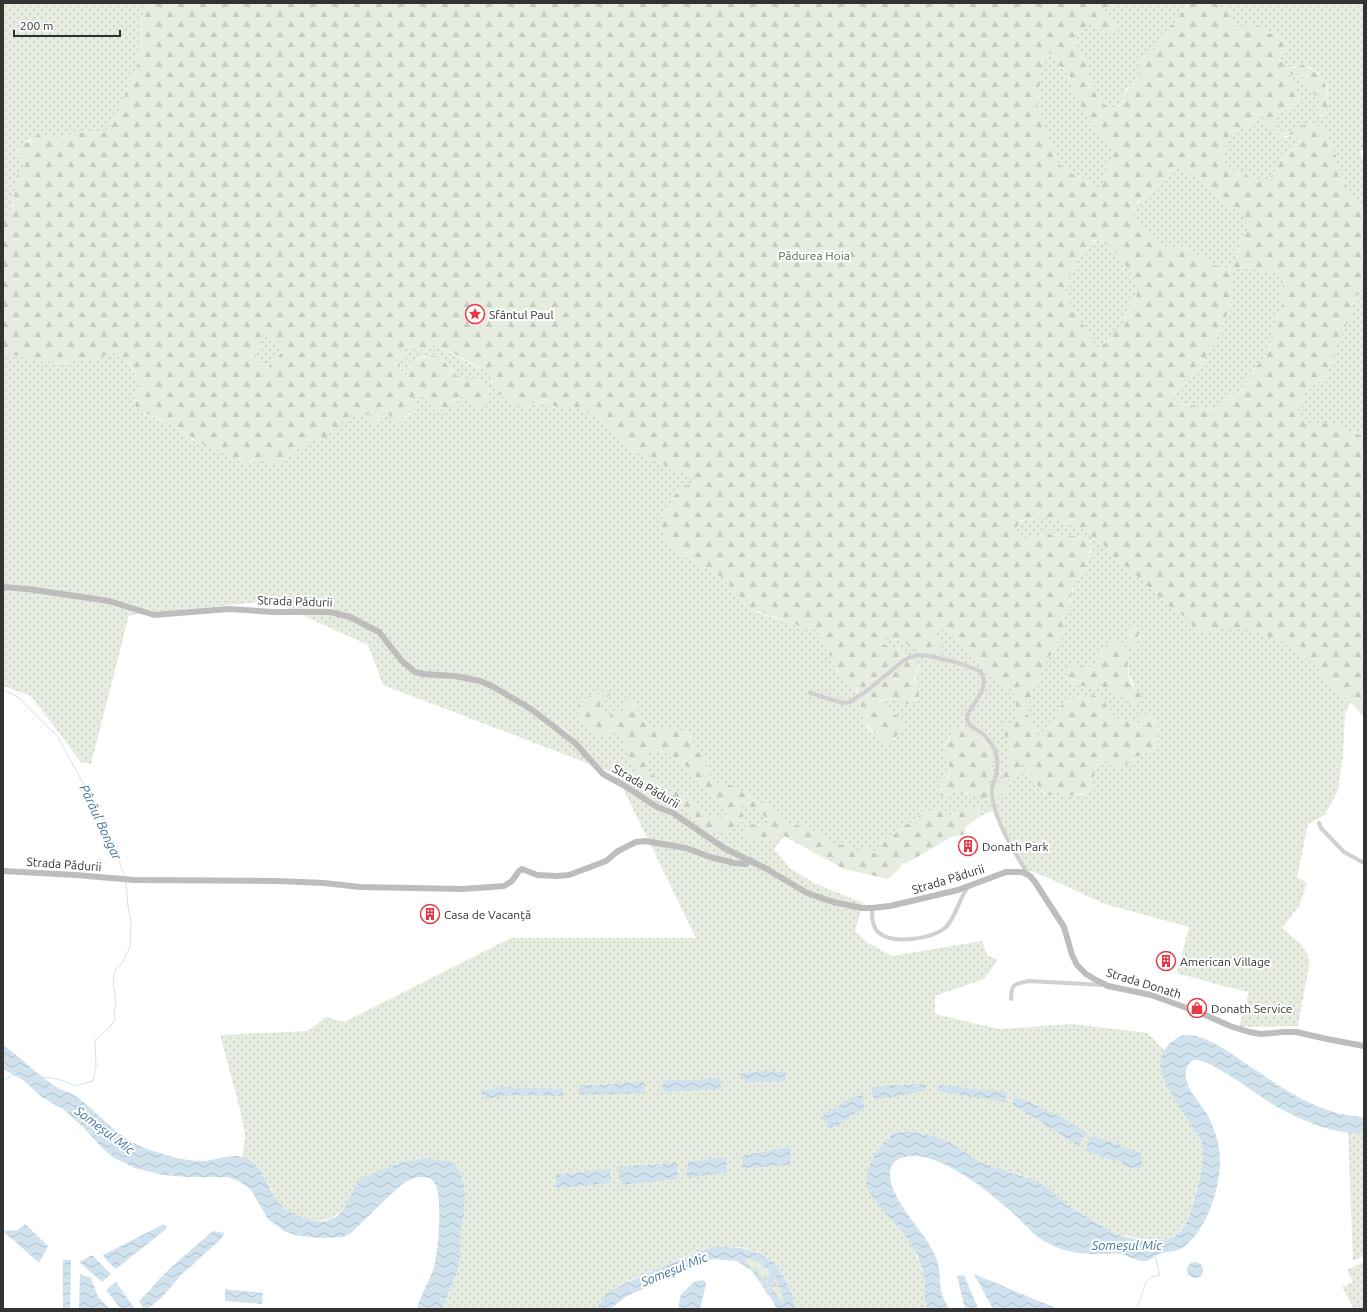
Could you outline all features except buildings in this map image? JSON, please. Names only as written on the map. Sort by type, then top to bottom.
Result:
[{"type":"street","name":"Strada Pădurii","points":[[3,587],[28,589],[109,602],[154,615],[229,609],[274,612],[330,612],[350,617],[378,632],[402,661],[415,672],[429,675],[454,676],[480,681],[492,686],[529,707],[580,747],[603,774],[625,786],[657,807],[673,813],[721,846],[750,860],[811,895],[848,906],[872,908],[909,902],[946,893],[1006,872],[1020,872],[1030,876]]},
{"type":"street","points":[[810,693],[844,703],[850,702],[868,690],[904,660],[916,655],[929,656],[959,663],[980,671],[984,677],[983,687],[967,716],[967,721],[988,739],[994,749],[997,766],[992,787],[994,808],[1004,830],[1030,876]]},
{"type":"street","points":[[1319,823],[1321,828],[1344,852],[1364,863]]},
{"type":"street","name":"Strada Pădurii","points":[[3,871],[134,880],[270,881],[324,883],[360,887],[463,889],[493,887],[508,884],[522,869],[537,875],[569,875],[606,861],[618,850],[636,842],[645,841],[681,847],[710,857],[738,864],[746,864],[750,860]]},
{"type":"street","name":"Strada Donath","points":[[1030,876],[1038,885],[1064,927],[1072,955],[1077,965],[1091,977],[1108,986],[1151,995],[1248,1032],[1261,1034],[1296,1032],[1364,1046]]},
{"type":"street","points":[[872,908],[875,927],[877,931],[885,937],[901,940],[921,937],[939,932],[947,926],[970,885]]},
{"type":"street","points":[[1011,999],[1012,987],[1022,982],[1029,981],[1108,986]]},
{"type":"green space","points":[[3,3],[144,3],[144,11],[140,21],[141,39],[138,63],[126,90],[123,103],[107,131],[102,133],[86,132],[67,135],[57,139],[33,137],[21,146],[17,150],[26,164],[16,179],[12,208],[7,215],[3,215]]},
{"type":"green space","name":"Pădurea Hoia","points":[[144,3],[1113,3],[1105,10],[1104,15],[1117,26],[1116,32],[1109,35],[1094,25],[1088,25],[1080,31],[1075,40],[1078,49],[1087,64],[1089,79],[1097,96],[1105,105],[1115,109],[1120,106],[1124,94],[1130,86],[1140,77],[1140,64],[1143,59],[1156,49],[1168,28],[1176,21],[1185,7],[1190,3],[1215,3],[1226,9],[1233,17],[1237,29],[1242,33],[1245,32],[1247,24],[1250,22],[1264,31],[1283,39],[1287,45],[1287,49],[1279,55],[1280,61],[1291,68],[1298,65],[1303,65],[1324,78],[1328,97],[1327,108],[1323,115],[1319,116],[1319,102],[1317,97],[1308,88],[1300,74],[1295,72],[1291,75],[1291,79],[1298,94],[1299,101],[1297,105],[1287,109],[1278,117],[1274,123],[1273,131],[1275,134],[1286,133],[1310,123],[1321,127],[1336,156],[1338,170],[1348,190],[1358,200],[1364,210],[1364,288],[1355,297],[1350,318],[1338,339],[1332,365],[1323,378],[1304,394],[1299,403],[1298,414],[1300,419],[1304,422],[1332,424],[1360,435],[1364,431],[1364,718],[1351,702],[1337,691],[1313,663],[1289,645],[1247,629],[1219,629],[1206,632],[1196,630],[1190,621],[1164,602],[1140,578],[1112,556],[1106,547],[1080,528],[1051,518],[1043,517],[1021,520],[1017,527],[1019,537],[1024,540],[1047,534],[1076,536],[1089,540],[1092,546],[1084,569],[1073,587],[1069,606],[1062,617],[1062,635],[1052,653],[1041,668],[1037,681],[1032,687],[1031,698],[1026,707],[1026,713],[1034,723],[1036,734],[1040,738],[1043,736],[1047,726],[1056,720],[1059,709],[1062,705],[1079,697],[1090,694],[1104,701],[1113,717],[1137,724],[1141,722],[1141,717],[1144,714],[1149,716],[1156,723],[1159,731],[1157,743],[1146,753],[1136,757],[1131,762],[1122,766],[1099,761],[1095,769],[1092,788],[1088,795],[1080,793],[1070,796],[1059,792],[1052,795],[1047,795],[1033,780],[1023,761],[1018,774],[1003,793],[997,798],[986,799],[976,794],[962,793],[953,790],[949,794],[949,799],[947,801],[941,796],[940,788],[941,782],[948,777],[950,769],[949,764],[943,758],[942,752],[953,730],[958,727],[965,727],[985,741],[990,750],[993,765],[988,783],[989,788],[990,790],[995,791],[999,788],[1008,765],[1010,749],[1009,741],[1003,732],[1004,726],[1014,722],[1016,717],[1016,701],[1011,688],[996,682],[987,668],[971,658],[955,635],[944,627],[939,627],[936,631],[940,645],[937,653],[926,652],[891,637],[885,637],[882,639],[883,643],[887,646],[903,650],[904,658],[907,661],[915,661],[919,663],[914,680],[918,687],[919,694],[918,698],[913,704],[893,700],[879,701],[880,705],[902,719],[903,722],[900,731],[892,741],[888,742],[881,740],[864,722],[861,701],[856,688],[853,683],[845,682],[840,678],[818,631],[815,628],[802,627],[750,609],[745,606],[740,597],[723,578],[675,550],[670,544],[659,527],[660,522],[675,495],[685,486],[695,483],[696,478],[667,467],[633,450],[605,421],[600,418],[570,405],[557,407],[546,403],[535,402],[528,406],[523,406],[512,402],[491,386],[492,377],[489,374],[465,360],[434,345],[431,345],[429,350],[426,351],[407,346],[404,351],[400,367],[403,373],[409,375],[411,371],[409,364],[411,362],[430,356],[439,358],[456,375],[471,380],[484,381],[490,395],[488,402],[481,408],[465,395],[456,405],[438,411],[431,407],[426,398],[418,395],[413,397],[411,400],[417,405],[418,409],[409,414],[401,422],[395,422],[385,412],[380,414],[378,422],[374,425],[370,422],[371,417],[369,414],[348,418],[343,420],[328,436],[323,438],[311,438],[293,454],[279,463],[258,460],[245,462],[212,447],[199,443],[172,424],[139,411],[136,407],[134,399],[135,394],[140,388],[138,378],[130,362],[113,353],[108,352],[102,357],[94,360],[83,358],[60,364],[37,361],[3,352],[3,215],[7,215],[12,208],[16,178],[26,164],[18,150],[18,147],[30,141],[33,137],[39,135],[47,135],[57,139],[70,134],[86,132],[102,133],[107,131],[123,103],[126,90],[138,63],[141,39],[140,21],[144,11]],"holes":[[[1048,53],[1053,55],[1060,66],[1066,71],[1079,103],[1093,125],[1105,137],[1112,151],[1108,172],[1099,187],[1093,186],[1058,164],[1053,148],[1044,131],[1043,117],[1038,108],[1037,100],[1042,60]],[[1262,114],[1266,118],[1268,131],[1270,133],[1279,138],[1294,134],[1297,134],[1298,136],[1298,141],[1295,146],[1281,159],[1277,169],[1267,181],[1259,182],[1247,175],[1231,170],[1223,157],[1229,136],[1235,131],[1248,126],[1257,116]],[[1182,168],[1187,171],[1229,206],[1239,212],[1246,220],[1247,231],[1240,242],[1236,263],[1232,267],[1225,268],[1213,265],[1192,251],[1183,247],[1161,246],[1158,244],[1155,235],[1137,225],[1134,218],[1137,203],[1172,171]],[[1094,240],[1102,241],[1117,254],[1133,275],[1138,287],[1136,298],[1119,329],[1112,334],[1108,341],[1095,347],[1074,309],[1067,301],[1065,285],[1081,253]],[[1243,267],[1266,271],[1281,277],[1285,281],[1282,288],[1282,307],[1274,324],[1268,352],[1252,372],[1241,390],[1230,397],[1219,409],[1209,410],[1199,406],[1185,405],[1175,402],[1173,397],[1174,392],[1193,377],[1217,339],[1229,308],[1233,289],[1232,275],[1235,270]],[[265,337],[278,341],[283,351],[268,367],[265,368],[258,364],[256,353],[260,346],[260,340]]]},
{"type":"green space","points":[[1113,3],[1190,3],[1185,7],[1176,21],[1168,28],[1156,49],[1143,59],[1140,64],[1140,77],[1125,91],[1121,104],[1115,109],[1105,105],[1097,96],[1089,79],[1087,64],[1078,49],[1075,40],[1080,31],[1088,25],[1094,25],[1109,35],[1117,29],[1115,24],[1104,15],[1105,10]]},
{"type":"green space","points":[[1215,3],[1364,3],[1364,150],[1360,151],[1364,162],[1364,210],[1348,190],[1338,170],[1336,156],[1321,127],[1310,123],[1278,135],[1275,134],[1273,129],[1273,124],[1278,116],[1287,109],[1297,105],[1300,101],[1291,75],[1295,72],[1300,74],[1307,86],[1317,97],[1319,102],[1318,112],[1321,117],[1326,110],[1328,103],[1328,90],[1325,81],[1317,72],[1307,66],[1301,65],[1289,67],[1283,64],[1279,55],[1285,51],[1287,44],[1281,37],[1263,30],[1251,22],[1249,22],[1245,32],[1242,33],[1237,29],[1230,12]]},
{"type":"green space","points":[[1048,53],[1053,55],[1060,66],[1067,73],[1079,103],[1093,125],[1105,137],[1112,151],[1108,172],[1101,186],[1099,187],[1093,186],[1058,164],[1053,148],[1044,131],[1043,117],[1038,108],[1037,100],[1042,60]]},
{"type":"green space","points":[[1262,114],[1266,118],[1269,131],[1273,136],[1283,138],[1297,134],[1298,142],[1281,159],[1277,169],[1267,181],[1259,182],[1247,175],[1231,170],[1223,157],[1229,136],[1235,131],[1248,126],[1257,116]]},
{"type":"green space","points":[[1182,168],[1190,172],[1229,206],[1244,215],[1247,223],[1247,231],[1239,245],[1237,260],[1232,267],[1225,268],[1213,265],[1187,248],[1176,246],[1165,247],[1158,245],[1153,234],[1142,230],[1135,222],[1133,214],[1135,206],[1172,171]]},
{"type":"green space","points":[[1097,240],[1108,246],[1128,267],[1137,282],[1138,291],[1119,329],[1105,343],[1095,347],[1074,309],[1067,301],[1065,285],[1081,253],[1092,242]]},
{"type":"green space","points":[[1243,267],[1266,271],[1281,277],[1285,281],[1282,288],[1282,307],[1274,324],[1268,352],[1252,372],[1241,390],[1228,399],[1219,409],[1210,409],[1175,402],[1173,400],[1174,392],[1193,377],[1217,339],[1229,308],[1233,289],[1232,275],[1235,270]]},
{"type":"green space","points":[[1364,288],[1364,431],[1360,435],[1332,424],[1304,422],[1300,419],[1297,411],[1304,394],[1323,378],[1332,365],[1338,339],[1350,318],[1355,297]]},
{"type":"green space","points":[[265,337],[278,341],[283,349],[276,360],[265,368],[258,364],[256,353],[260,346],[260,340]]},
{"type":"green space","points":[[431,345],[437,346],[489,373],[492,378],[491,383],[497,392],[512,402],[528,406],[535,402],[546,403],[554,407],[570,405],[600,418],[605,421],[633,450],[667,467],[694,476],[696,479],[695,483],[685,486],[675,495],[660,522],[660,528],[670,544],[680,553],[723,578],[740,597],[745,606],[758,613],[802,627],[815,628],[824,643],[840,678],[845,682],[853,683],[861,701],[865,725],[877,737],[886,742],[894,740],[903,724],[880,705],[879,701],[892,699],[910,704],[917,701],[919,693],[914,675],[920,666],[912,660],[905,660],[904,654],[900,649],[887,646],[883,643],[882,639],[885,637],[891,637],[926,652],[937,653],[936,631],[939,627],[944,627],[955,635],[971,658],[987,668],[996,682],[1011,688],[1016,701],[1016,717],[1014,722],[1009,724],[1003,732],[1009,741],[1010,749],[1008,768],[998,790],[993,791],[989,788],[988,783],[993,765],[990,750],[985,741],[963,726],[958,727],[950,735],[944,747],[945,760],[950,767],[950,770],[940,785],[940,793],[949,796],[950,791],[955,790],[965,794],[976,794],[997,798],[1003,793],[1018,774],[1023,761],[1027,772],[1032,776],[1035,783],[1044,794],[1052,795],[1059,792],[1069,796],[1080,794],[1085,795],[1091,791],[1095,771],[1099,761],[1117,765],[1129,763],[1152,750],[1159,738],[1158,729],[1154,721],[1147,715],[1139,724],[1113,717],[1104,701],[1090,694],[1067,702],[1056,720],[1047,726],[1044,735],[1040,738],[1036,734],[1034,723],[1026,713],[1026,707],[1031,698],[1032,687],[1037,681],[1041,668],[1052,653],[1062,635],[1062,617],[1069,606],[1074,585],[1084,569],[1091,552],[1091,541],[1081,537],[1044,534],[1024,540],[1019,537],[1017,530],[1018,524],[1024,520],[1037,517],[1048,517],[1080,528],[1106,547],[1112,556],[1140,578],[1164,602],[1190,621],[1196,630],[1206,632],[1219,629],[1247,629],[1284,642],[1313,663],[1337,691],[1351,702],[1345,714],[1343,756],[1338,790],[1325,815],[1308,824],[1297,877],[1307,883],[1299,906],[1282,928],[1302,945],[1310,960],[1298,1026],[1239,1027],[1249,992],[1177,973],[1189,927],[1105,904],[1044,876],[1024,869],[992,811],[977,818],[980,809],[959,810],[952,817],[945,810],[922,812],[917,818],[900,828],[895,834],[882,840],[875,854],[856,856],[834,845],[823,835],[805,827],[787,823],[776,808],[757,802],[743,792],[712,784],[707,773],[707,764],[694,745],[688,732],[649,728],[637,712],[635,703],[623,712],[615,709],[610,717],[605,718],[601,711],[600,701],[591,695],[577,706],[580,715],[580,723],[592,733],[601,737],[613,730],[625,743],[632,765],[648,771],[647,759],[643,751],[652,749],[663,752],[684,764],[705,790],[721,799],[727,816],[721,820],[711,817],[702,808],[687,800],[679,792],[671,800],[696,817],[709,831],[744,821],[743,814],[738,808],[741,799],[750,807],[760,811],[771,825],[746,824],[759,840],[784,836],[774,849],[790,868],[814,883],[863,903],[855,931],[868,943],[892,956],[982,941],[987,955],[998,960],[984,979],[935,996],[935,1014],[999,1029],[1073,1024],[1148,1033],[1164,1050],[1160,1065],[1164,1079],[1188,1121],[1197,1133],[1203,1148],[1203,1166],[1191,1210],[1185,1225],[1177,1234],[1165,1239],[1149,1240],[1114,1233],[1067,1205],[1043,1185],[1018,1174],[979,1162],[953,1144],[935,1136],[908,1131],[897,1132],[889,1136],[878,1150],[898,1225],[911,1244],[924,1274],[927,1309],[795,1309],[792,1294],[787,1281],[779,1269],[770,1260],[758,1253],[746,1249],[731,1247],[708,1249],[692,1254],[628,1282],[607,1295],[595,1309],[442,1309],[457,1272],[460,1232],[464,1215],[465,1197],[424,1158],[406,1162],[365,1177],[358,1183],[349,1201],[335,1216],[317,1221],[308,1220],[298,1217],[281,1206],[260,1170],[252,1162],[242,1157],[245,1136],[241,1113],[220,1035],[308,1031],[326,1017],[344,1022],[511,938],[696,938],[616,774],[383,685],[368,645],[271,601],[129,615],[91,764],[81,762],[31,696],[3,686],[3,352],[37,361],[60,364],[83,358],[97,359],[108,352],[113,353],[126,359],[130,363],[140,382],[140,387],[134,396],[135,407],[144,414],[172,424],[194,441],[212,447],[239,460],[250,462],[258,460],[279,463],[293,454],[311,438],[323,438],[347,418],[367,414],[371,415],[370,420],[378,422],[380,414],[385,412],[390,415],[395,422],[403,421],[408,415],[418,409],[417,405],[411,400],[413,397],[418,395],[426,398],[433,409],[437,410],[446,409],[465,395],[472,399],[476,406],[485,404],[489,392],[484,381],[471,380],[456,375],[448,365],[438,358],[428,356],[418,359],[409,366],[411,371],[409,375],[401,371],[402,358],[407,346],[426,351],[429,350]],"holes":[[[1130,630],[1140,635],[1137,639],[1138,650],[1129,657],[1128,662],[1129,675],[1136,690],[1138,704],[1132,705],[1110,689],[1073,683],[1084,667],[1092,668],[1097,663],[1106,647],[1115,641],[1124,644],[1126,650],[1131,652],[1132,646],[1127,638]]]},
{"type":"green space","points":[[1135,625],[1141,629],[1137,639],[1138,650],[1129,657],[1128,669],[1132,685],[1141,696],[1140,703],[1132,705],[1129,704],[1112,690],[1100,687],[1082,686],[1071,682],[1066,678],[1066,670],[1068,666],[1077,665],[1092,668],[1097,663],[1104,648],[1115,641],[1123,642],[1126,650],[1131,651],[1132,646],[1127,638],[1130,630]]},
{"type":"green space","points":[[610,691],[608,698],[600,701],[601,711],[605,718],[610,717],[615,709],[623,711],[624,702],[629,698],[635,703],[637,712],[649,728],[688,732],[694,745],[707,764],[707,773],[712,784],[721,781],[733,786],[757,802],[776,808],[787,823],[805,827],[823,835],[834,845],[847,844],[856,855],[866,849],[875,854],[882,840],[895,834],[900,828],[917,818],[922,812],[945,810],[952,817],[959,810],[980,809],[977,818],[965,828],[965,834],[951,837],[912,860],[902,864],[888,879],[844,869],[784,836],[759,840],[747,838],[744,834],[746,824],[771,825],[760,811],[750,807],[741,800],[738,808],[743,814],[744,821],[735,825],[728,834],[709,831],[696,817],[671,800],[673,792],[679,792],[688,800],[702,808],[711,817],[721,820],[727,816],[721,799],[705,790],[684,764],[663,752],[652,749],[643,751],[647,759],[649,771],[660,781],[653,785],[643,783],[632,765],[625,743],[613,730],[601,737],[592,733],[580,723],[580,715],[577,706],[591,695]]},
{"type":"green space","points":[[1348,1132],[1364,1133],[1364,1256],[1353,1261]]},
{"type":"green space","points":[[747,1259],[760,1264],[778,1283],[783,1298],[783,1304],[765,1280],[745,1262]]},
{"type":"green space","points":[[1364,1262],[1364,1309],[1354,1309],[1342,1287],[1353,1282],[1347,1270]]},
{"type":"water","points":[[1184,1035],[1201,1038],[1218,1045],[1261,1074],[1317,1106],[1348,1115],[1364,1117],[1364,1133],[1341,1132],[1306,1121],[1274,1105],[1210,1064],[1200,1060],[1193,1060],[1186,1070],[1187,1082],[1191,1092],[1210,1120],[1216,1135],[1220,1161],[1218,1183],[1206,1219],[1193,1239],[1182,1248],[1159,1254],[1146,1261],[1136,1260],[1120,1254],[1079,1253],[1057,1247],[1036,1236],[999,1201],[960,1172],[945,1164],[930,1159],[917,1156],[901,1158],[895,1161],[891,1167],[890,1175],[895,1194],[935,1256],[938,1265],[942,1295],[950,1309],[927,1309],[925,1300],[924,1274],[917,1255],[905,1235],[873,1198],[866,1182],[869,1166],[882,1144],[893,1133],[908,1131],[935,1136],[953,1144],[979,1162],[1034,1180],[1048,1188],[1067,1205],[1114,1233],[1129,1238],[1148,1240],[1167,1239],[1175,1236],[1181,1231],[1187,1222],[1197,1189],[1203,1159],[1201,1141],[1171,1094],[1161,1070],[1160,1063],[1165,1049],[1175,1039]]},
{"type":"water","points":[[3,1045],[53,1085],[79,1098],[119,1133],[136,1144],[165,1155],[187,1160],[207,1161],[228,1156],[239,1156],[245,1158],[257,1166],[282,1206],[294,1214],[311,1220],[326,1221],[339,1214],[346,1206],[356,1186],[362,1178],[403,1162],[424,1158],[448,1161],[454,1164],[458,1168],[463,1181],[465,1197],[464,1215],[460,1232],[460,1255],[457,1272],[442,1309],[417,1309],[435,1263],[438,1246],[439,1208],[436,1187],[433,1181],[426,1177],[422,1177],[409,1180],[402,1184],[351,1233],[343,1237],[319,1238],[295,1235],[284,1231],[268,1219],[251,1190],[236,1180],[227,1177],[162,1175],[135,1168],[114,1158],[63,1109],[43,1098],[23,1080],[3,1069]]},
{"type":"water","points":[[764,1071],[786,1072],[785,1081],[748,1082],[738,1074]]},
{"type":"water","points":[[720,1078],[721,1089],[663,1092],[663,1083],[667,1080]]},
{"type":"water","points":[[644,1082],[645,1093],[580,1095],[579,1086]]},
{"type":"water","points":[[925,1084],[926,1089],[923,1091],[874,1100],[871,1088],[874,1087]]},
{"type":"water","points":[[939,1085],[1006,1092],[1005,1102],[938,1091]]},
{"type":"water","points":[[500,1087],[564,1089],[563,1096],[507,1095],[487,1100],[480,1092]]},
{"type":"water","points":[[862,1094],[864,1108],[830,1129],[822,1117],[824,1114]]},
{"type":"water","points":[[1015,1096],[1061,1117],[1086,1132],[1079,1146],[1012,1104]]},
{"type":"water","points":[[1094,1136],[1141,1153],[1141,1166],[1138,1170],[1124,1165],[1118,1160],[1114,1161],[1088,1151],[1088,1142],[1090,1138]]},
{"type":"water","points":[[789,1147],[791,1157],[790,1165],[743,1168],[742,1156]]},
{"type":"water","points":[[726,1157],[727,1172],[687,1178],[688,1162]]},
{"type":"water","points":[[677,1163],[677,1179],[621,1185],[618,1167]]},
{"type":"water","points":[[610,1169],[610,1183],[556,1188],[556,1175]]},
{"type":"water","points":[[25,1224],[48,1246],[39,1263],[3,1231],[18,1230]]},
{"type":"water","points":[[164,1224],[166,1229],[116,1269],[103,1255]]},
{"type":"water","points":[[213,1231],[225,1233],[220,1240],[182,1274],[162,1297],[148,1309],[144,1309],[139,1301],[172,1267]]},
{"type":"water","points":[[717,1247],[727,1247],[746,1249],[763,1256],[778,1268],[784,1277],[794,1300],[795,1309],[777,1309],[751,1270],[737,1261],[715,1259],[703,1261],[691,1266],[627,1296],[610,1309],[595,1309],[608,1293],[622,1285],[701,1251]],"holes":[[[747,1259],[753,1260],[766,1269],[777,1282],[781,1290],[783,1303],[765,1280],[745,1262]]]},
{"type":"water","points":[[92,1255],[111,1274],[102,1282],[79,1262]]},
{"type":"water","points":[[63,1260],[71,1260],[70,1309],[63,1309]]},
{"type":"water","points":[[1195,1262],[1201,1264],[1203,1270],[1201,1276],[1195,1278],[1189,1276],[1187,1270],[1189,1264]]},
{"type":"water","points":[[80,1274],[91,1278],[98,1297],[110,1309],[79,1309]]},
{"type":"water","points":[[974,1274],[1058,1309],[993,1309]]},
{"type":"water","points":[[964,1275],[978,1309],[965,1309],[957,1276]]},
{"type":"water","points":[[704,1280],[706,1284],[700,1309],[678,1309],[681,1294],[695,1281]]},
{"type":"water","points":[[116,1282],[135,1309],[121,1309],[106,1290]]},
{"type":"water","points":[[225,1289],[263,1293],[262,1304],[225,1301]]},
{"type":"waterway","name":"Pârâul Bongar","points":[[3,690],[18,697],[58,737],[114,843],[124,876]]},
{"type":"waterway","name":"Pârâul Bongar","points":[[42,1077],[67,1082],[75,1086],[93,1081],[96,1066],[95,1040],[108,1029],[115,1020],[114,1012],[116,1001],[113,980],[115,970],[122,963],[130,947],[131,923],[126,883]]},
{"type":"waterway","points":[[3,1081],[14,1074]]},
{"type":"waterway","points":[[1136,1309],[1147,1281],[1152,1277],[1160,1275],[1155,1255]]},
{"type":"waterway","name":"Someșul Mic","points":[[769,1292],[768,1289],[773,1273]]},
{"type":"place","name":"Sfântul Paul","points":[[475,314]]},
{"type":"place","name":"Donath Park","points":[[968,846]]},
{"type":"place","name":"Casa de Vacanță","points":[[430,914]]},
{"type":"place","name":"American Village","points":[[1166,961]]},
{"type":"place","name":"Donath Service","points":[[1197,1008]]}]
